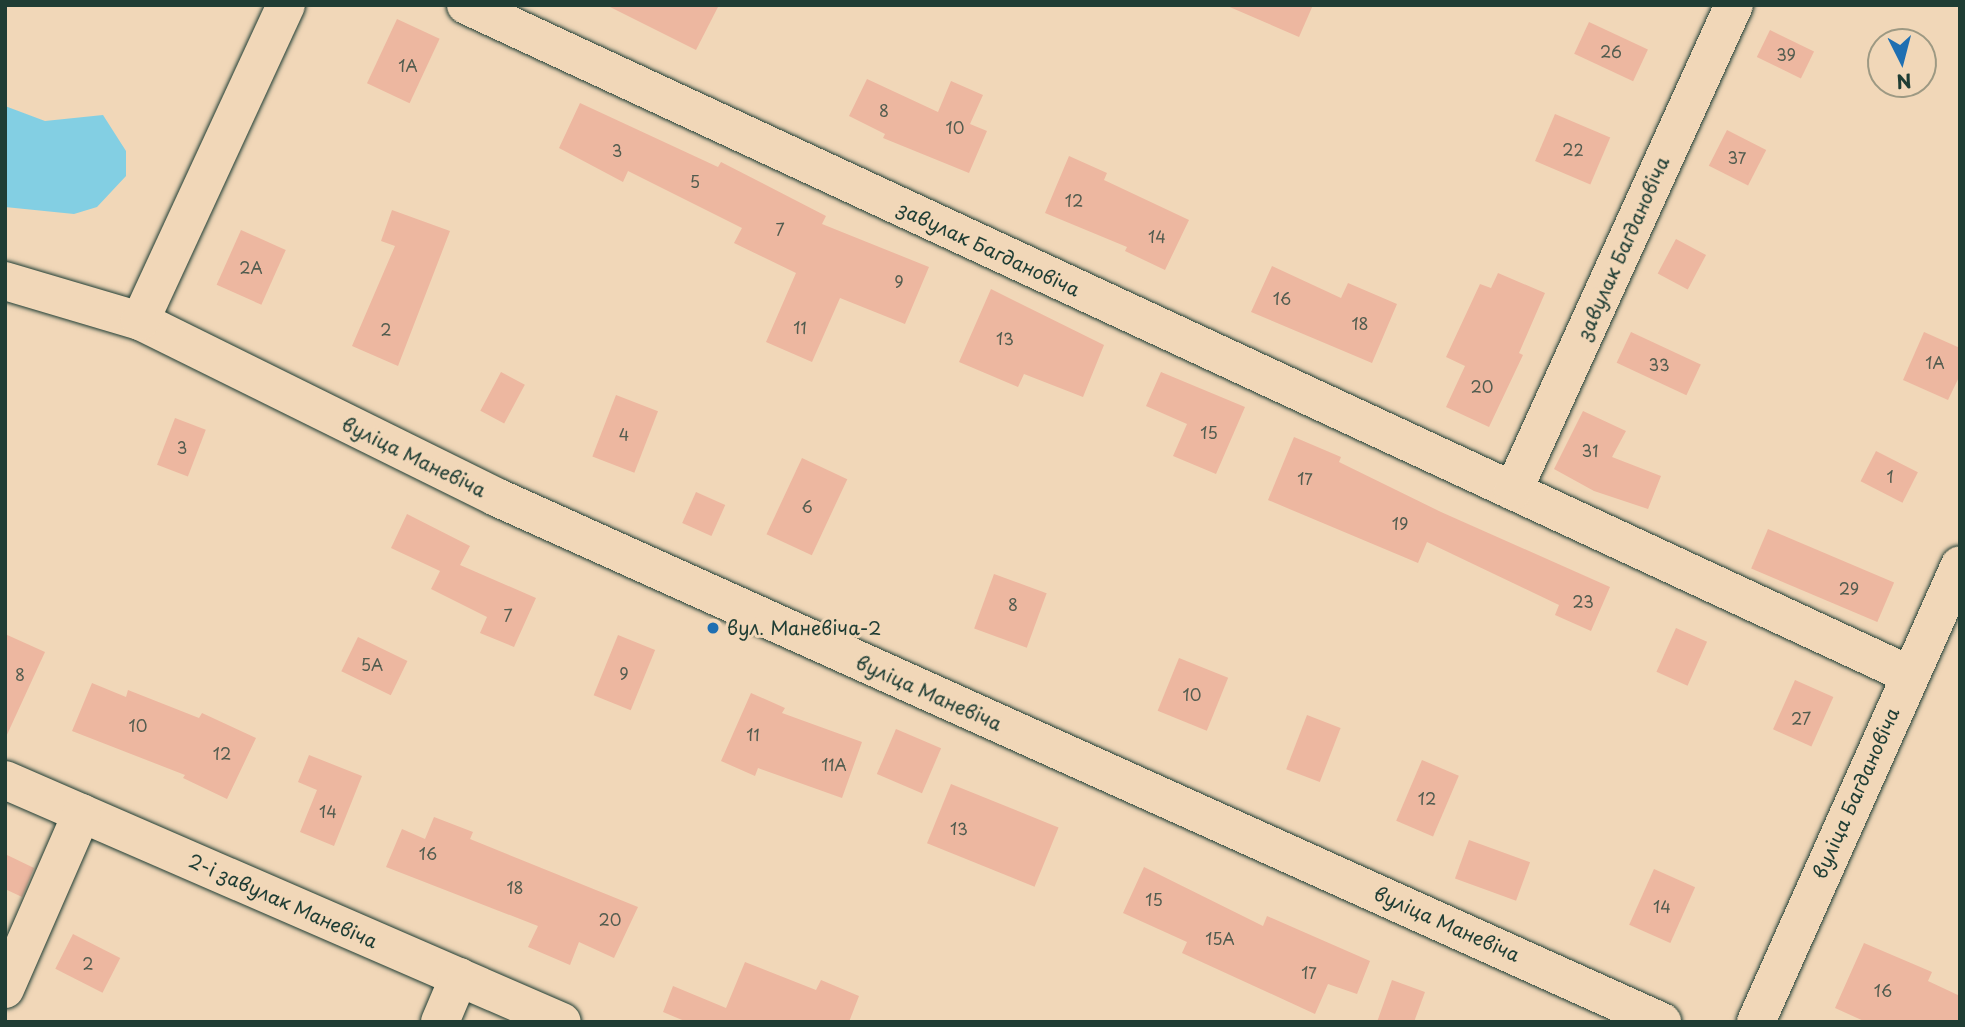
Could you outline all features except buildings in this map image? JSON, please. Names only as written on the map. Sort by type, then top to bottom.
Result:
[{"type":"street","points":[[140,321],[286,5]]},
{"type":"street","name":"завулак Багдановіча","points":[[466,5],[1908,674]]},
{"type":"street","name":"завулак Багдановіча","points":[[1513,491],[1734,5]]},
{"type":"street","name":"вуліца Маневіча","points":[[5,281],[140,321],[496,497],[1662,1022]]},
{"type":"street","name":"вуліца Багдановіча","points":[[1756,1022],[1908,674],[1960,565]]},
{"type":"street","name":"2-і завулак Маневіча","points":[[5,780],[562,1022]]},
{"type":"street","points":[[5,989],[82,813]]},
{"type":"street","points":[[440,1022],[459,977]]},
{"type":"water","points":[[5,106],[45,121],[103,115],[126,151],[126,176],[97,207],[74,214],[5,207]]},
{"type":"place","name":"вул. Маневіча-2","points":[[713,628]]}]
